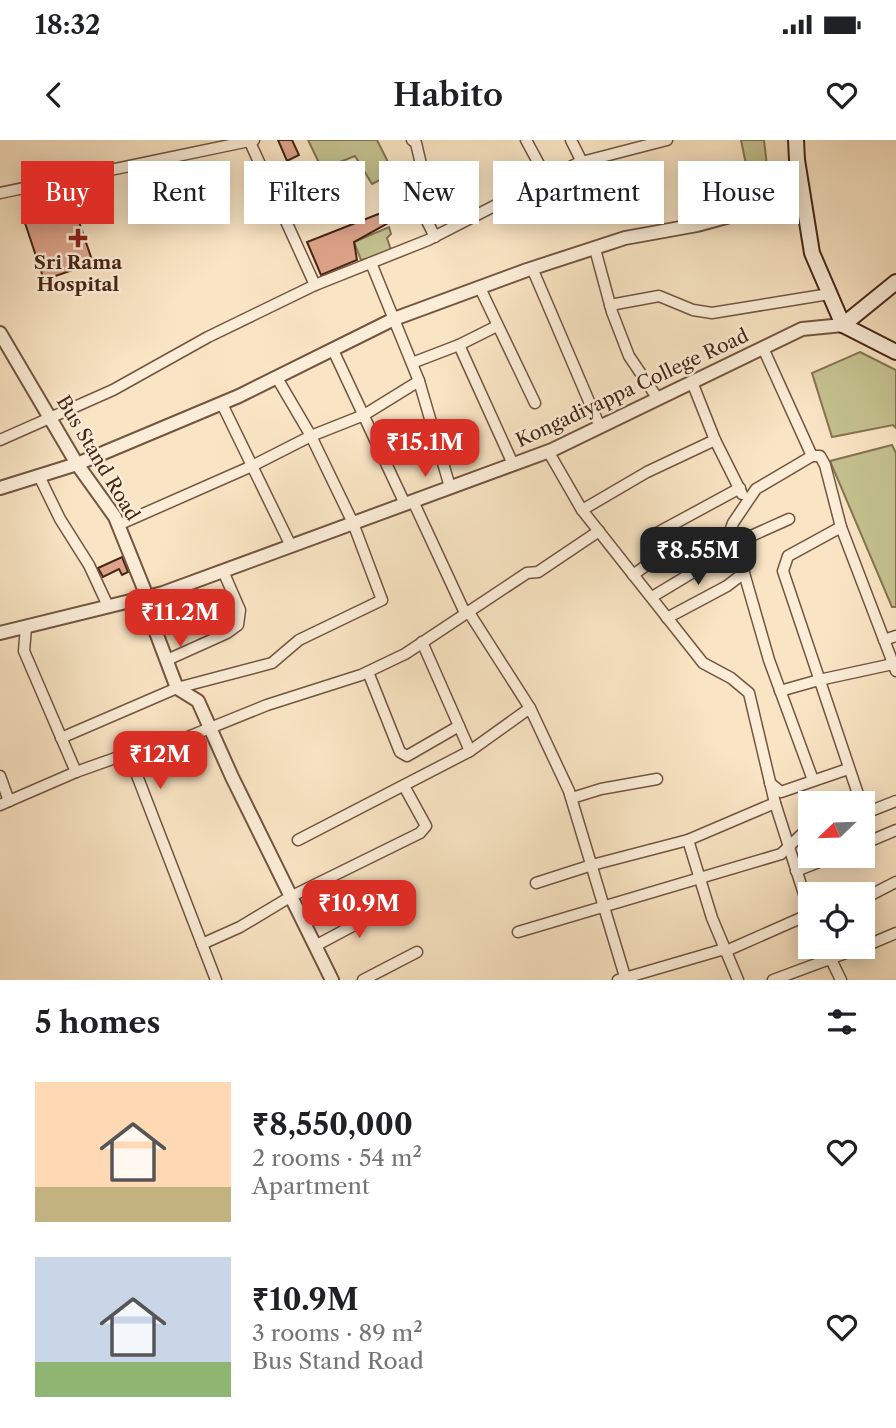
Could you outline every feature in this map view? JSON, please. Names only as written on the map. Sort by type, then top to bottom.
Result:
[{"type":"main road","points":[[796,140],[812,253],[843,325],[896,352]]},
{"type":"main road","points":[[843,325],[896,282]]},
{"type":"street","points":[[0,193],[202,145],[251,140],[315,285]]},
{"type":"street","points":[[412,140],[416,143],[424,177],[419,180],[427,207],[424,215],[435,237]]},
{"type":"street","points":[[526,140],[537,161]]},
{"type":"street","points":[[571,140],[582,161]]},
{"type":"street","points":[[586,161],[667,140]]},
{"type":"street","points":[[0,488],[77,464],[222,404],[394,319],[532,268],[625,238],[697,225],[803,196]]},
{"type":"street","points":[[0,440],[113,390],[208,337],[315,285],[435,237],[493,207]]},
{"type":"street","points":[[595,249],[610,305],[629,356],[658,399]]},
{"type":"street","points":[[370,263],[419,381],[450,487]]},
{"type":"street","points":[[532,268],[600,427]]},
{"type":"street","points":[[480,288],[535,403]]},
{"type":"street","points":[[610,305],[660,296],[693,310],[712,313],[829,294]]},
{"type":"street","name":"Kongadiyappa College Road","points":[[0,633],[163,593],[548,451],[802,330],[843,325]]},
{"type":"street","points":[[412,363],[459,345],[497,326]]},
{"type":"street","name":"Bus Stand Road","points":[[0,333],[77,464],[115,517],[144,589],[143,598],[177,688],[198,701],[332,980]]},
{"type":"street","points":[[459,345],[513,464]]},
{"type":"street","points":[[762,348],[812,456]]},
{"type":"street","points":[[333,350],[467,612],[530,708],[572,798],[623,979],[655,975],[721,950],[726,951],[798,919]]},
{"type":"street","points":[[61,738],[177,688],[272,663],[299,639],[382,600],[353,523],[311,436],[276,378]]},
{"type":"street","points":[[118,526],[252,466],[311,436],[364,415],[419,381]]},
{"type":"street","points":[[692,382],[715,440],[748,503]]},
{"type":"street","points":[[222,404],[291,546]]},
{"type":"street","points":[[582,510],[647,472],[715,440]]},
{"type":"street","points":[[548,451],[582,510],[703,663],[731,678],[749,693],[775,803],[800,882]]},
{"type":"street","points":[[780,691],[819,680],[895,667],[841,527],[825,465],[820,456],[812,456],[756,489],[733,523],[727,537],[744,573],[780,691],[813,780]]},
{"type":"street","points":[[39,476],[60,519],[89,565],[108,606]]},
{"type":"street","points":[[633,575],[662,555],[657,533],[740,488]]},
{"type":"street","points":[[652,597],[789,519]]},
{"type":"street","points":[[841,527],[788,556],[783,571],[856,791]]},
{"type":"street","points":[[0,776],[4,803],[76,772],[121,756],[131,760],[293,696],[368,672],[405,654],[527,573],[538,572],[599,531]]},
{"type":"street","points":[[167,660],[227,634],[238,625],[240,610],[223,571]]},
{"type":"street","points":[[667,618],[727,586],[744,573]]},
{"type":"street","points":[[26,627],[24,651],[76,772]]},
{"type":"street","points":[[884,640],[896,636]]},
{"type":"street","points":[[422,642],[470,751]]},
{"type":"street","points":[[368,672],[400,752],[407,756],[459,726]]},
{"type":"street","points":[[298,840],[470,751],[530,708]]},
{"type":"street","points":[[131,760],[216,980]]},
{"type":"street","points":[[770,783],[781,792],[848,769]]},
{"type":"street","points":[[572,798],[601,789],[657,779]]},
{"type":"street","points":[[202,944],[240,928],[290,897],[420,833],[426,826],[404,786]]},
{"type":"street","points":[[875,806],[896,801]]},
{"type":"street","points":[[536,883],[688,839],[775,803]]},
{"type":"street","points":[[875,839],[896,830]]},
{"type":"street","points":[[518,932],[781,854],[798,837]]},
{"type":"street","points":[[688,839],[712,918],[738,980]]},
{"type":"street","points":[[796,871],[804,868]]},
{"type":"street","points":[[875,893],[896,882]]},
{"type":"street","points":[[315,946],[388,907]]},
{"type":"street","points":[[875,942],[896,933]]},
{"type":"street","points":[[363,980],[417,952]]},
{"type":"street","points":[[773,980],[787,978],[831,959],[841,980]]},
{"type":"shaded area","points":[[308,140],[377,140],[388,161],[379,161],[379,180],[372,184],[365,172],[365,161],[358,161],[355,156],[342,161],[318,161]]},
{"type":"shaded area","points":[[741,140],[764,140],[766,161],[745,161]]},
{"type":"shaded area","points":[[389,227],[391,234],[387,238],[391,250],[361,260],[354,242]]},
{"type":"shaded area","points":[[860,352],[896,370],[896,428],[893,425],[832,437],[812,373]]},
{"type":"shaded area","points":[[892,445],[896,453],[896,607],[892,607],[830,461]]},
{"type":"building","points":[[278,140],[292,140],[299,155],[287,161]]},
{"type":"building","points":[[379,214],[379,224],[387,224],[354,242],[357,260],[321,275],[307,242],[353,224],[365,224],[365,219]]},
{"type":"building","points":[[25,224],[80,224],[93,263],[44,280]]},
{"type":"building","points":[[122,557],[128,572],[122,575],[119,569],[103,577],[98,568]]},
{"type":"place","name":"Sri Rama Hospital","points":[[78,238]]}]
